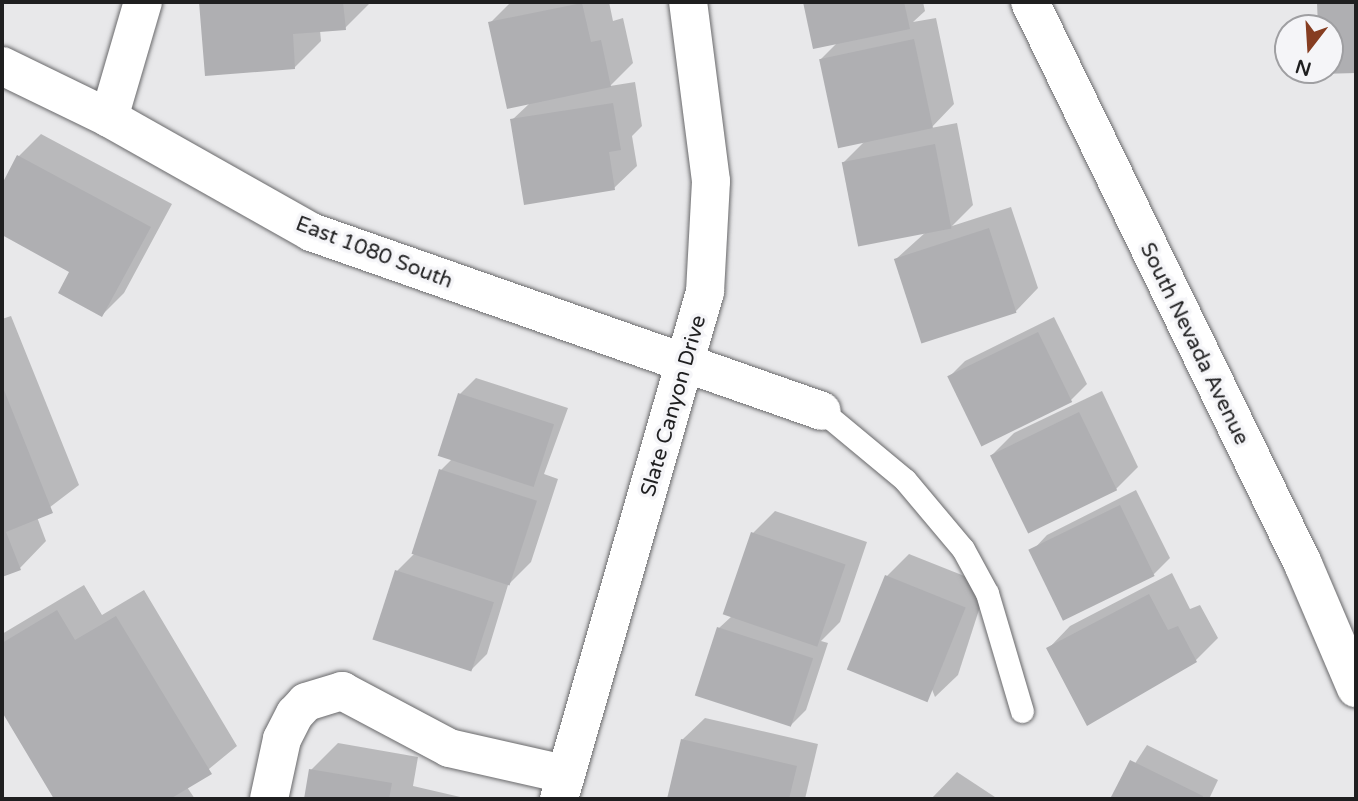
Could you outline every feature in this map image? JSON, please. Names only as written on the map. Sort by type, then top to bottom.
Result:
[{"type":"street","points":[[109,118],[144,2]]},
{"type":"street","name":"Slate Canyon Drive","points":[[562,787],[689,363],[705,292],[711,181],[688,2]]},
{"type":"street","name":"South Nevada Avenue","points":[[1030,2],[1303,564],[1356,688]]},
{"type":"street","name":"East 1080 South","points":[[2,66],[109,118],[312,232],[822,411]]},
{"type":"street","points":[[270,799],[282,739],[306,702],[342,691],[449,748],[562,787]]},
{"type":"lane","points":[[822,411],[905,480],[963,549],[987,593],[1022,710]]},
{"type":"building","points":[[199,2],[343,2],[346,30],[293,34],[295,69],[205,76]]},
{"type":"building","points":[[803,2],[904,2],[910,29],[813,49]]},
{"type":"building","points":[[1317,2],[1356,2],[1356,73],[1344,73],[1344,14],[1317,14]]},
{"type":"building","points":[[582,3],[591,42],[601,40],[611,87],[507,109],[488,22]]},
{"type":"building","points":[[914,39],[933,128],[838,148],[819,59]]},
{"type":"building","points":[[613,103],[621,150],[609,152],[615,190],[524,205],[510,119]]},
{"type":"building","points":[[935,144],[951,228],[858,247],[842,162]]},
{"type":"building","points":[[17,155],[151,227],[102,317],[58,293],[69,272],[2,235],[2,184]]},
{"type":"building","points":[[989,228],[1017,313],[921,344],[894,259]]},
{"type":"building","points":[[1038,332],[1072,402],[981,446],[947,376]]},
{"type":"building","points":[[2,385],[53,513],[6,532],[21,570],[2,577]]},
{"type":"building","points":[[458,393],[554,424],[534,487],[438,456]]},
{"type":"building","points":[[1079,412],[1117,490],[1028,534],[990,455]]},
{"type":"building","points":[[439,469],[537,501],[509,585],[411,554]]},
{"type":"building","points":[[1120,505],[1155,576],[1063,621],[1028,550]]},
{"type":"building","points":[[751,532],[846,565],[817,647],[723,614]]},
{"type":"building","points":[[395,570],[494,602],[471,672],[372,639]]},
{"type":"building","points":[[885,575],[966,608],[927,702],[847,670]]},
{"type":"building","points":[[1149,594],[1168,630],[1178,626],[1197,662],[1087,726],[1046,648]]},
{"type":"building","points":[[57,610],[75,640],[116,616],[212,774],[170,799],[54,799],[2,712],[2,643]]},
{"type":"building","points":[[717,627],[813,658],[791,727],[695,695]]},
{"type":"building","points":[[681,739],[797,766],[789,799],[667,799]]},
{"type":"building","points":[[1130,760],[1203,796],[1202,799],[1110,799]]},
{"type":"building","points":[[309,769],[392,783],[389,799],[304,799]]}]
